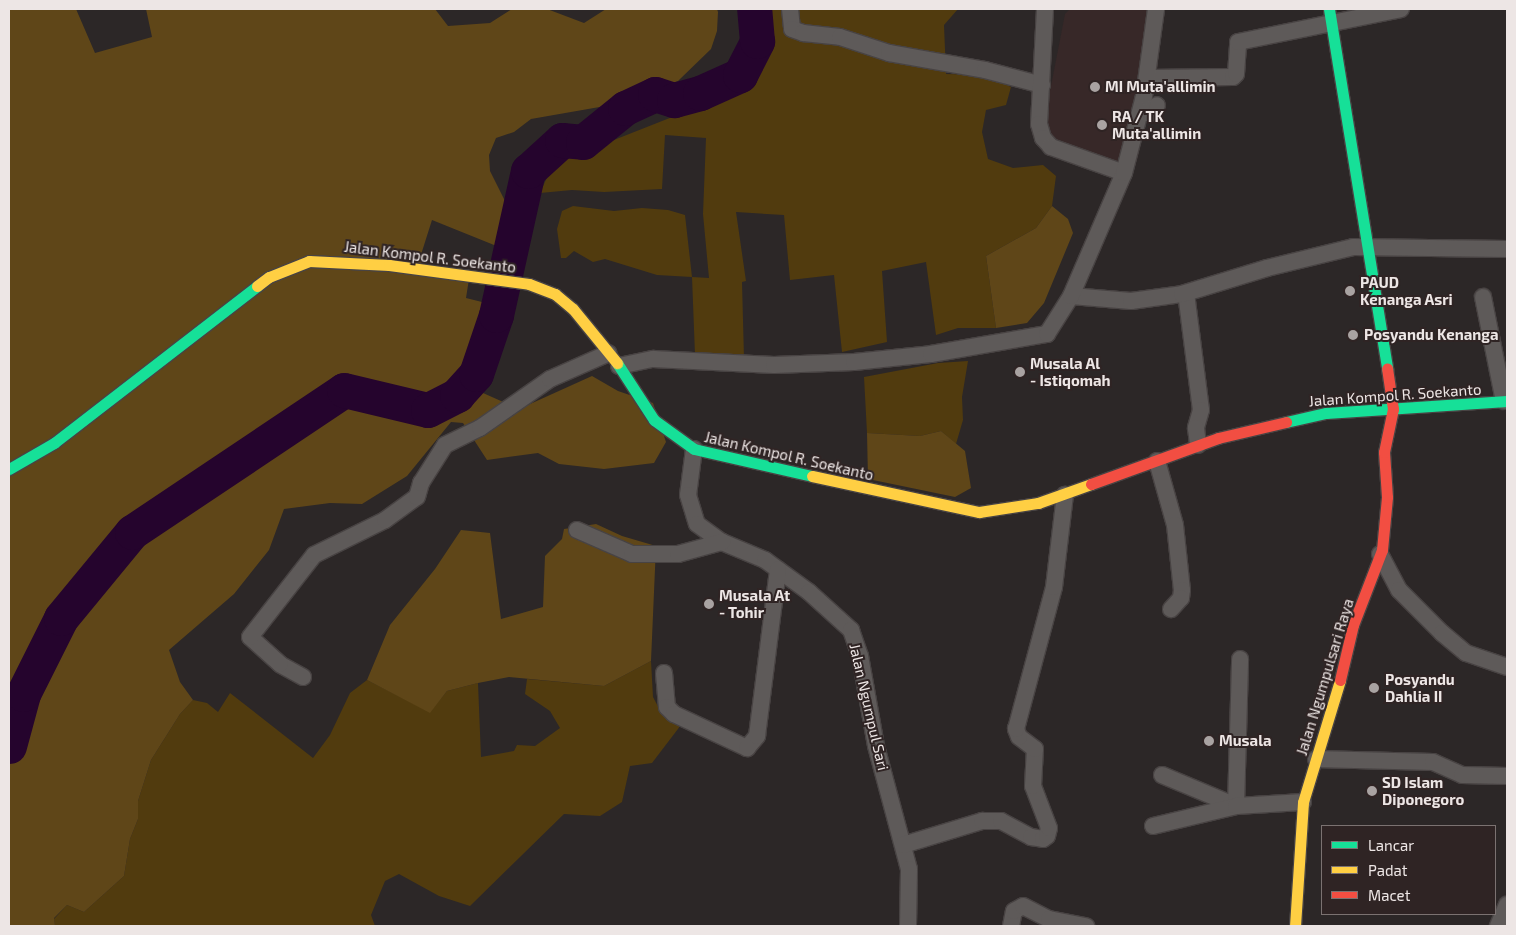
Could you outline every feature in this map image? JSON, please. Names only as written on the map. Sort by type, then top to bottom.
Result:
[{"type":"main road","name":"Jalan Ngumpulsari Raya","points":[[1295,926],[1304,825],[1303,802],[1334,707],[1354,625],[1380,554],[1387,497],[1384,452],[1393,409],[1377,296],[1367,247],[1329,15]]},
{"type":"main road","name":"Jalan Kompol R. Soekanto","points":[[9,469],[54,443],[269,277],[309,261],[334,260],[529,284],[561,299],[609,352],[654,420],[672,436],[694,449],[958,510],[1009,509],[1065,495],[1198,445],[1258,427],[1326,413],[1506,401]]},
{"type":"street","points":[[790,9],[792,29],[840,37],[889,53],[985,70],[1042,85]]},
{"type":"street","points":[[1045,9],[1039,124],[1043,138],[1051,147],[1124,173]]},
{"type":"street","points":[[619,366],[653,359],[774,365],[854,362],[940,352],[1047,334],[1071,296],[1124,173],[1147,78],[1156,9]]},
{"type":"street","points":[[1147,78],[1233,77],[1236,74],[1238,42],[1329,15],[1401,9]]},
{"type":"street","points":[[1140,113],[1152,113],[1157,105]]},
{"type":"street","points":[[1071,296],[1131,300],[1186,293],[1324,253],[1367,247],[1507,249]]},
{"type":"street","points":[[1186,293],[1201,410],[1196,428],[1198,445]]},
{"type":"street","points":[[1483,297],[1506,401]]},
{"type":"street","points":[[303,677],[280,664],[250,637],[314,555],[385,520],[417,497],[421,483],[445,445],[480,428],[550,379],[609,352]]},
{"type":"street","name":"Jalan Ngumpul Sari","points":[[694,449],[688,495],[691,513],[697,524],[722,542],[765,560],[778,569],[840,618],[850,630],[860,656],[876,746],[909,868],[908,926]]},
{"type":"street","points":[[1157,461],[1175,525],[1182,590],[1182,598],[1171,609]]},
{"type":"street","points":[[903,845],[982,822],[1001,821],[1031,837],[1043,839],[1047,836],[1048,828],[1033,786],[1035,749],[1019,737],[1016,729],[1054,588],[1065,495]]},
{"type":"street","points":[[577,530],[632,554],[678,554],[722,542]]},
{"type":"street","points":[[1380,554],[1400,590],[1442,633],[1466,653],[1507,667]]},
{"type":"street","points":[[664,673],[667,707],[674,714],[747,748],[757,736],[778,569]]},
{"type":"street","points":[[1236,806],[1240,659]]},
{"type":"street","points":[[1316,759],[1432,762],[1462,775],[1507,776]]},
{"type":"street","points":[[1162,775],[1236,806]]},
{"type":"street","points":[[1153,826],[1236,806],[1303,802]]},
{"type":"street","points":[[1498,926],[1507,905]]},
{"type":"street","points":[[1011,926],[1014,911],[1023,906],[1050,919],[1086,926]]},
{"type":"shaded area","points":[[9,9],[76,9],[95,53],[152,37],[146,9],[435,9],[448,26],[490,23],[512,9],[547,9],[584,23],[606,9],[717,9],[718,12],[717,31],[711,49],[678,81],[611,105],[531,119],[514,132],[496,138],[489,155],[490,171],[512,215],[499,247],[432,220],[419,261],[469,279],[466,298],[514,310],[495,351],[483,393],[519,409],[592,376],[618,391],[653,403],[666,442],[654,463],[604,469],[559,464],[538,453],[487,460],[463,423],[451,422],[407,476],[362,504],[330,503],[284,509],[269,550],[234,594],[169,650],[180,682],[193,700],[180,714],[151,760],[138,801],[138,819],[130,839],[124,876],[84,912],[67,905],[54,918],[55,926],[9,926]]},
{"type":"shaded area","points":[[770,9],[958,9],[944,25],[946,74],[986,75],[1011,87],[1006,105],[986,110],[982,132],[988,159],[1013,168],[1043,165],[1056,176],[1052,206],[1036,228],[986,256],[996,328],[958,328],[936,335],[926,262],[882,271],[887,342],[842,352],[834,275],[790,280],[784,215],[736,212],[746,281],[742,282],[744,358],[695,355],[692,277],[709,278],[703,214],[706,138],[665,135],[662,189],[604,192],[572,190],[540,193],[553,164],[690,110],[754,73],[761,58]]},
{"type":"shaded area","name":"MI Muta'allimin","points":[[1070,9],[1147,9],[1137,101],[1118,168],[1057,147],[1043,127],[1065,14]]},
{"type":"shaded area","points":[[573,206],[614,211],[642,208],[668,210],[685,215],[692,277],[657,275],[605,259],[593,262],[574,251],[566,258],[561,258],[557,229],[562,211]]},
{"type":"shaded area","points":[[1052,206],[1068,219],[1073,233],[1044,303],[1027,323],[996,328],[986,256],[1036,228]]},
{"type":"shaded area","points":[[968,361],[962,397],[963,420],[956,444],[941,431],[920,436],[867,433],[864,377],[938,363]]},
{"type":"shaded area","points":[[941,431],[965,451],[971,488],[955,497],[868,479],[867,433],[920,436]]},
{"type":"shaded area","points":[[596,524],[622,536],[656,546],[651,661],[604,686],[509,677],[478,683],[447,691],[430,713],[367,680],[390,625],[435,569],[461,530],[490,533],[501,619],[543,607],[545,556],[562,539],[564,529]]},
{"type":"shaded area","points":[[651,661],[653,697],[662,714],[681,725],[652,763],[630,766],[622,802],[600,816],[564,814],[470,906],[439,896],[399,874],[385,881],[371,915],[375,926],[55,926],[54,919],[67,905],[84,912],[124,876],[130,839],[138,819],[138,801],[151,760],[180,714],[193,700],[207,703],[218,712],[230,693],[313,758],[330,735],[350,693],[367,680],[430,712],[447,691],[478,683],[481,757],[514,751],[517,745],[535,746],[560,728],[550,711],[525,694],[527,679],[604,686]]},
{"type":"waterway","points":[[9,746],[23,694],[61,618],[132,532],[344,390],[428,410],[457,395],[476,374],[496,315],[528,171],[562,140],[583,142],[625,108],[655,94],[674,100],[700,93],[740,75],[757,41],[754,9]]},
{"type":"traffic: fast","points":[[1329,9],[1387,368]]},
{"type":"traffic: fast","points":[[9,469],[54,443],[257,286]]},
{"type":"traffic: fast","points":[[617,363],[654,420],[694,449],[812,476]]},
{"type":"traffic: fast","points":[[1286,422],[1326,413],[1507,401]]},
{"type":"traffic: slow","points":[[257,286],[269,277],[309,261],[389,265],[529,284],[555,294],[573,309],[617,363]]},
{"type":"traffic: slow","points":[[812,476],[979,512],[1038,503],[1091,484]]},
{"type":"traffic: slow","points":[[1295,926],[1303,802],[1340,680]]},
{"type":"traffic: jam","points":[[1340,680],[1353,625],[1382,550],[1387,497],[1384,452],[1393,409],[1387,368]]},
{"type":"traffic: jam","points":[[1091,484],[1218,438],[1286,422]]},
{"type":"place","name":"MI Muta'allimin","points":[[1095,87]]},
{"type":"place","name":"RA / TK Muta'allimin","points":[[1102,125]]},
{"type":"place","name":"PAUD Kenanga Asri","points":[[1350,291]]},
{"type":"place","name":"Posyandu Kenanga","points":[[1353,335]]},
{"type":"place","name":"Musala Al - Istiqomah","points":[[1020,372]]},
{"type":"place","name":"Musala At - Tohir","points":[[709,604]]},
{"type":"place","name":"Posyandu Dahlia II","points":[[1374,688]]},
{"type":"place","name":"Musala","points":[[1209,741]]},
{"type":"place","name":"SD Islam Diponegoro","points":[[1372,791]]}]
